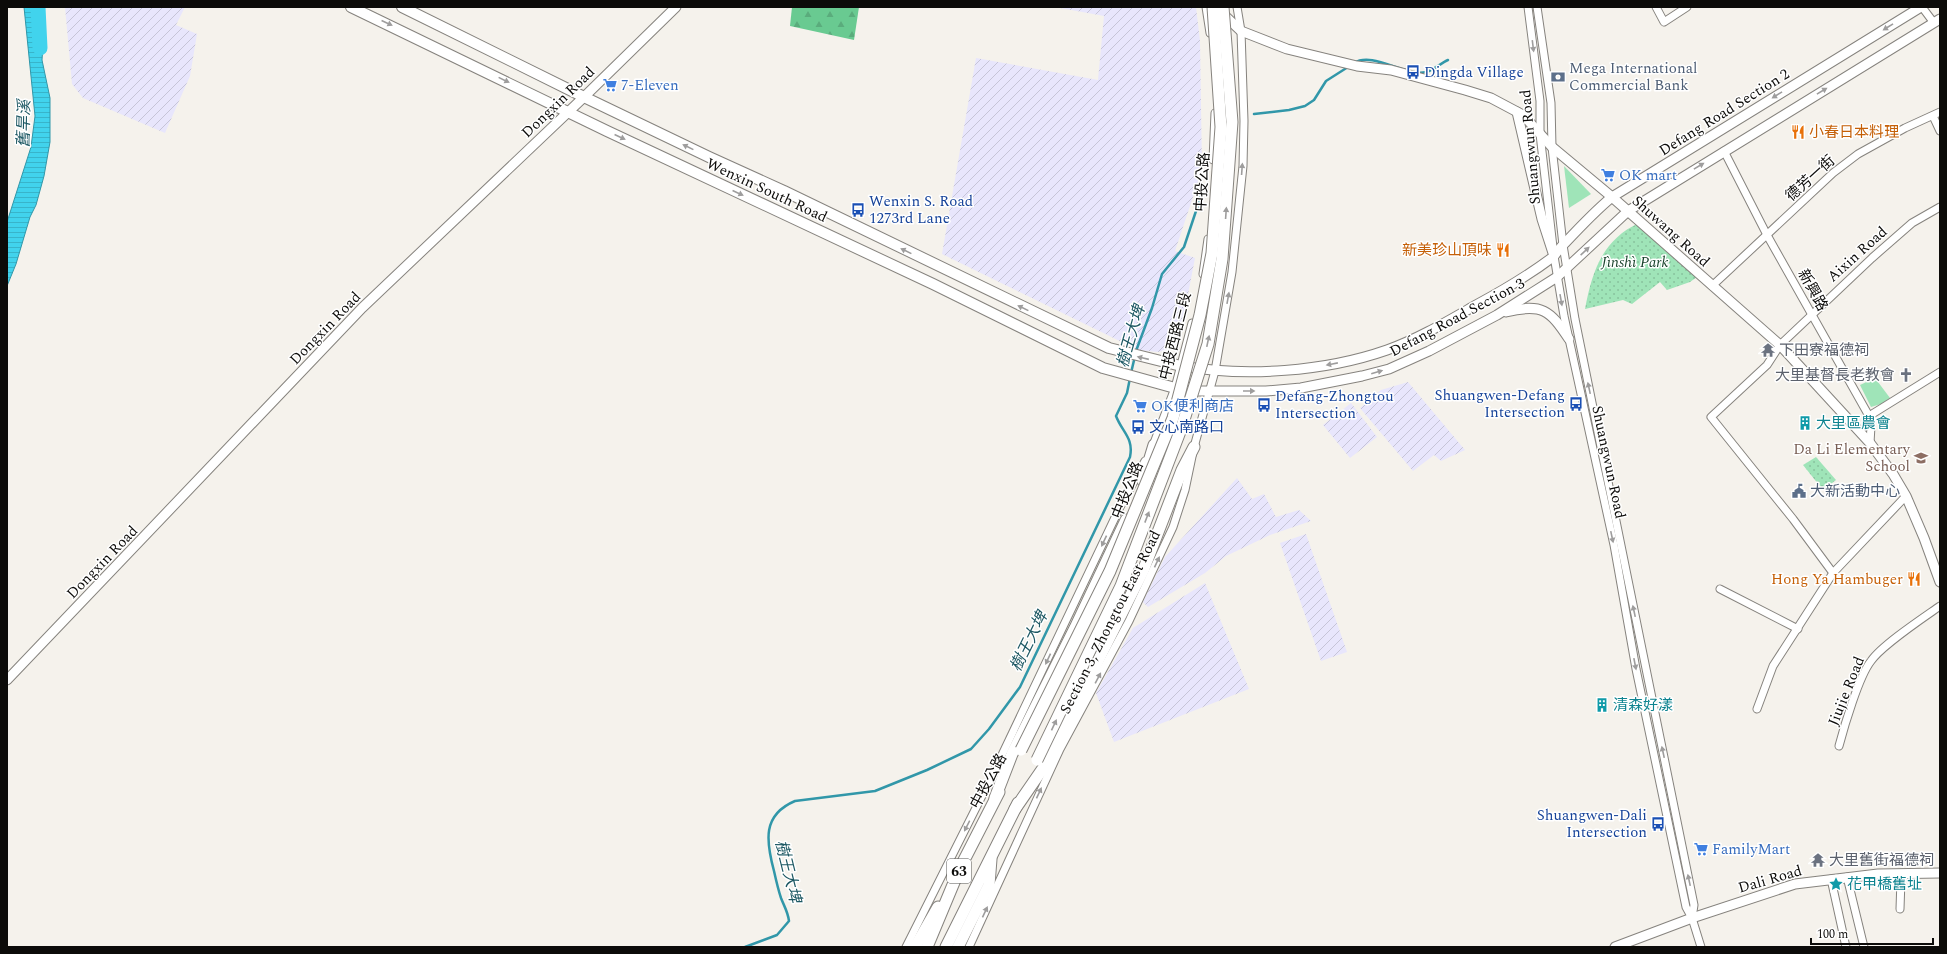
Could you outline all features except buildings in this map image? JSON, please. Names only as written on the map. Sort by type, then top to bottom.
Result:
[{"type":"main road","name":"Wenxin South Road","points":[[351,7],[568,112],[933,284],[1103,368],[1175,388]]},
{"type":"main road","name":"Wenxin South Road","points":[[402,7],[584,97],[784,191],[1109,348],[1181,366]]},
{"type":"main road","name":"中投公路","points":[[927,947],[960,868],[1021,750],[1110,571],[1173,418],[1200,315],[1212,253],[1222,127],[1214,7]]},
{"type":"main road","name":"中投公路","points":[[946,947],[992,852],[1015,809],[1121,586],[1181,429],[1208,344],[1222,259],[1232,122],[1223,7]]},
{"type":"main road","points":[[995,798],[1012,754],[1075,628],[1139,491],[1154,445]]},
{"type":"main road","points":[[1015,809],[1046,764],[1143,571],[1182,470],[1194,447]]},
{"type":"main road","points":[[958,947],[989,885],[992,852]]},
{"type":"main road","points":[[915,947],[960,868]]},
{"type":"street","name":"Dongxin Road","points":[[7,680],[362,308],[584,97],[676,7]]},
{"type":"street","name":"中投西路三段","points":[[906,947],[991,778],[1120,507],[1154,445],[1175,388],[1199,299],[1208,240],[1215,119],[1215,76],[1206,7]]},
{"type":"street","points":[[1214,7],[1241,31]]},
{"type":"street","name":"Section 3, Zhongtou East Road","points":[[969,947],[1060,749],[1129,621],[1173,527],[1186,490],[1194,447],[1210,391],[1232,272],[1243,166],[1244,121],[1241,31],[1237,7]]},
{"type":"street","name":"Shuangwun Road","points":[[1528,7],[1540,101],[1540,134],[1557,277],[1614,545],[1636,669],[1686,907],[1692,918],[1702,947]]},
{"type":"street","name":"Shuangwun Road","points":[[1537,7],[1551,103],[1552,147],[1566,269],[1694,905],[1692,918]]},
{"type":"street","points":[[1656,7],[1664,22],[1687,7]]},
{"type":"street","points":[[1628,211],[1937,21],[1922,7]]},
{"type":"street","name":"Defang Road Section 2","points":[[1554,256],[1596,210],[1612,197],[1922,7]]},
{"type":"street","name":"Shuwang Road","points":[[1241,31],[1287,49],[1357,66],[1391,70],[1465,90],[1496,100],[1523,115],[1552,147],[1612,197],[1780,345],[1870,443],[1893,474],[1906,496],[1924,538],[1940,582]]},
{"type":"street","points":[[1518,112],[1542,219],[1554,256]]},
{"type":"street","name":"德芳一街","points":[[1712,286],[1768,235],[1833,172],[1858,154],[1904,128],[1940,112]]},
{"type":"street","points":[[1932,116],[1940,131]]},
{"type":"street","points":[[1215,119],[1218,129],[1226,134],[1238,131],[1244,121]]},
{"type":"street","name":"新興路","points":[[1724,151],[1811,314],[1869,416],[1872,426],[1870,443]]},
{"type":"street","name":"Aixin Road","points":[[1833,573],[1788,513],[1711,417],[1767,365],[1780,345],[1811,314],[1912,223],[1940,207]]},
{"type":"street","name":"Defang Road Section 3","points":[[1175,388],[1190,391],[1266,391],[1301,388],[1390,369],[1429,352],[1496,315],[1557,277],[1628,211]]},
{"type":"street","name":"Defang Road Section 3","points":[[1181,366],[1214,371],[1281,370],[1329,365],[1388,350],[1450,320],[1498,293],[1554,256]]},
{"type":"street","points":[[1496,315],[1522,308],[1535,309],[1550,314],[1569,339]]},
{"type":"street","points":[[1869,416],[1940,372]]},
{"type":"street","points":[[1757,709],[1774,666],[1833,573],[1906,496]]},
{"type":"street","points":[[1720,589],[1798,629]]},
{"type":"street","name":"Jiujie Road","points":[[1839,746],[1862,677],[1869,662],[1880,651],[1940,606]]},
{"type":"street","name":"Dali Road","points":[[1615,947],[1692,918],[1795,884],[1847,877],[1940,873]]},
{"type":"street","points":[[1900,909],[1901,879],[1906,874]]},
{"type":"street","points":[[1847,877],[1864,947]]},
{"type":"street","points":[[1831,879],[1846,947]]},
{"type":"shaded area","points":[[65,7],[185,7],[176,25],[197,34],[190,76],[165,133],[83,98],[72,84]]},
{"type":"shaded area","points":[[1055,7],[1196,7],[1200,41],[1202,170],[1175,251],[1195,258],[1179,341],[1170,349],[1158,352],[1138,350],[942,254],[976,58],[1098,80],[1104,16]]},
{"type":"shaded area","points":[[1408,382],[1465,450],[1441,461],[1434,455],[1413,471],[1360,408],[1381,390]]},
{"type":"shaded area","points":[[1351,403],[1377,437],[1350,458],[1323,425]]},
{"type":"shaded area","points":[[1237,478],[1252,499],[1264,494],[1276,517],[1299,510],[1311,521],[1270,535],[1226,556],[1205,573],[1148,607],[1143,602],[1165,557]]},
{"type":"shaded area","points":[[1306,534],[1347,652],[1321,661],[1280,543]]},
{"type":"shaded area","points":[[1205,583],[1249,689],[1114,742],[1096,693],[1133,628]]},
{"type":"green space","points":[[792,7],[859,7],[854,40],[790,26]]},
{"type":"green space","points":[[1564,166],[1591,194],[1569,208]]},
{"type":"green space","name":"Jìnshì Park","points":[[1639,223],[1697,277],[1690,282],[1667,290],[1660,282],[1632,304],[1623,300],[1585,309],[1591,282],[1601,258],[1616,238],[1626,230]]},
{"type":"green space","points":[[1875,378],[1890,398],[1881,404],[1871,407],[1860,385]]},
{"type":"green space","points":[[1816,457],[1836,480],[1823,490],[1803,465]]},
{"type":"water","name":"舊旱溪","points":[[24,7],[37,7],[36,14],[43,45],[42,60],[50,98],[50,142],[44,176],[36,205],[30,217],[16,264],[7,286],[7,222],[31,147],[35,116]]},
{"type":"waterway","name":"舊旱溪","points":[[38,7],[40,48]]},
{"type":"waterway","name":"樹王大埤","points":[[1354,63],[1362,60],[1370,60],[1418,73],[1429,71],[1448,60]]},
{"type":"waterway","name":"樹王大埤","points":[[1254,114],[1289,110],[1305,106],[1314,100],[1326,81],[1348,67]]},
{"type":"waterway","name":"樹王大埤","points":[[1136,351],[1152,308],[1162,274],[1184,247],[1202,193]]},
{"type":"waterway","name":"樹王大埤","points":[[1131,373],[1135,356]]},
{"type":"waterway","name":"樹王大埤","points":[[745,947],[777,935],[789,921],[771,860],[768,839],[772,821],[784,807],[795,801],[875,791],[927,770],[971,749],[989,729],[1020,687],[1130,457],[1131,450],[1129,440],[1116,416],[1127,393],[1130,378]]},
{"type":"place","name":"Dingda Village","points":[[1413,72]]},
{"type":"place","name":"Mega International Commercial Bank","points":[[1558,77]]},
{"type":"place","name":"7-Eleven","points":[[610,85]]},
{"type":"place","name":"小春日本料理","points":[[1798,132]]},
{"type":"place","name":"OK mart","points":[[1608,175]]},
{"type":"place","name":"Wenxin S. Road 1273rd Lane","points":[[858,210]]},
{"type":"place","name":"新美珍山頂味","points":[[1503,250]]},
{"type":"place","name":"下田寮福德祠","points":[[1768,350]]},
{"type":"place","name":"大里基督長老教會","points":[[1906,375]]},
{"type":"place","name":"Shuangwen-Defang Intersection","points":[[1576,404]]},
{"type":"place","name":"Defang-Zhongtou Intersection","points":[[1264,405]]},
{"type":"place","name":"OK便利商店","points":[[1140,406]]},
{"type":"place","name":"大里區農會","points":[[1805,423]]},
{"type":"place","name":"文心南路口","points":[[1138,427]]},
{"type":"place","name":"Da Li Elementary School","points":[[1921,458]]},
{"type":"place","name":"大新活動中心","points":[[1799,491]]},
{"type":"place","name":"Hong Ya Hambuger","points":[[1914,579]]},
{"type":"place","name":"清森好漾","points":[[1602,705]]},
{"type":"place","name":"Shuangwen-Dali Intersection","points":[[1658,824]]},
{"type":"place","name":"FamilyMart","points":[[1701,849]]},
{"type":"place","name":"大里舊街福德祠","points":[[1818,860]]},
{"type":"place","name":"花甲橋舊址","points":[[1836,884]]}]
